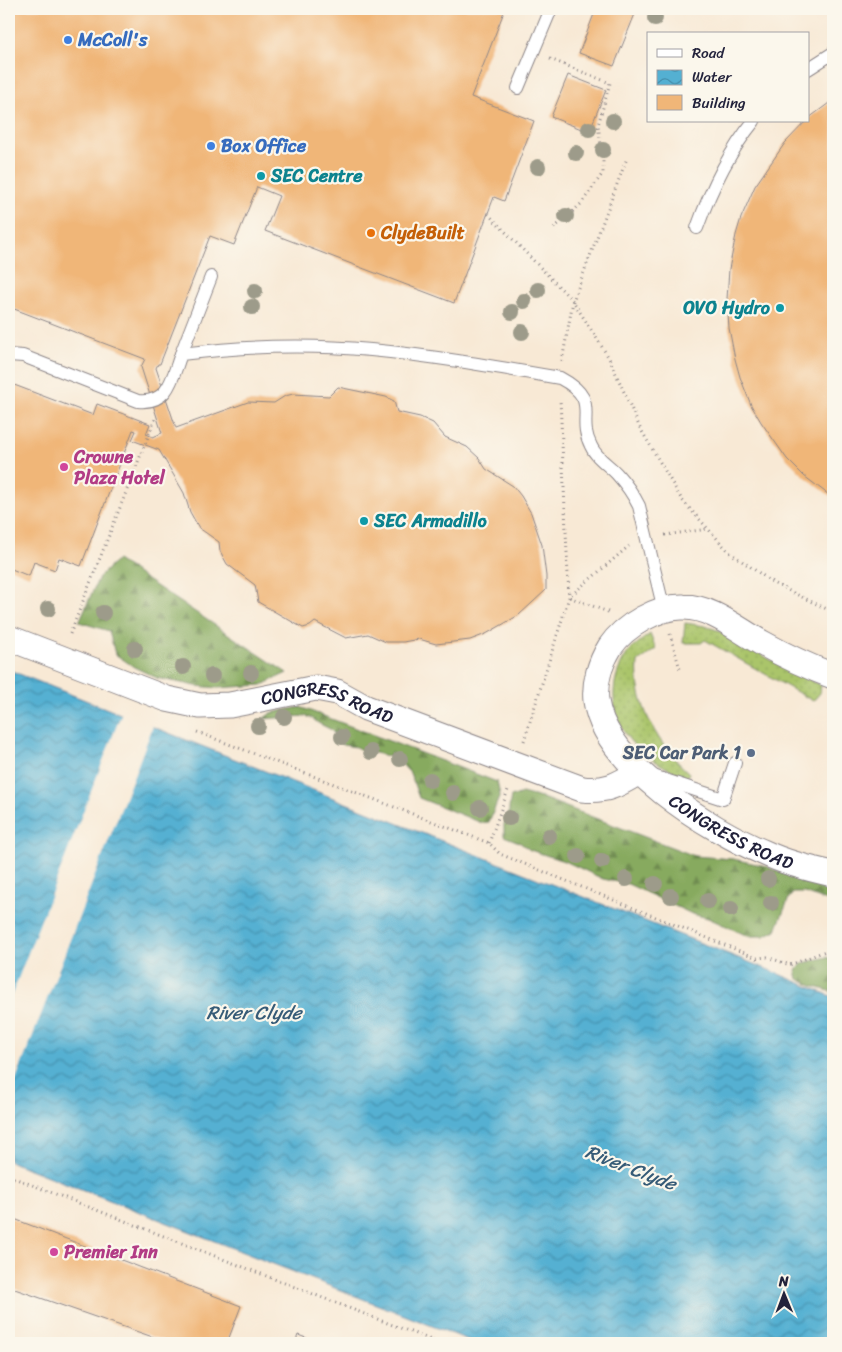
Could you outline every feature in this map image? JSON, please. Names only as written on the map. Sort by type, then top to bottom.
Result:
[{"type":"street","name":"CONGRESS ROAD","points":[[833,676],[803,664],[762,643],[720,618],[698,609],[683,606],[664,610],[636,623],[615,640],[606,653],[599,670],[596,685],[598,709],[608,733],[620,750],[640,772],[670,797],[725,835],[766,854],[833,874]]},
{"type":"street","name":"CONGRESS ROAD","points":[[9,638],[167,699],[200,706],[230,705],[316,688],[337,692],[366,708],[582,789],[592,790],[614,787],[640,772]]},
{"type":"lane","points":[[518,88],[551,9]]},
{"type":"lane","points":[[810,69],[833,52]]},
{"type":"lane","points":[[697,228],[707,200],[721,171],[753,122]]},
{"type":"lane","points":[[9,354],[23,356],[138,401],[145,402],[158,399],[168,386],[211,277]]},
{"type":"lane","points":[[181,354],[225,348],[312,347],[371,350],[452,360],[560,378],[574,385],[582,396],[586,408],[586,434],[591,447],[631,491],[639,506],[664,610]]},
{"type":"lane","points":[[640,772],[723,799],[735,763]]},
{"type":"path","points":[[533,52],[610,83],[598,125],[603,160],[602,173],[581,204],[553,229]]},
{"type":"path","points":[[489,843],[517,766],[569,597],[559,392],[560,378],[573,301],[627,158]]},
{"type":"path","points":[[488,214],[573,301],[608,358],[640,428],[682,500],[729,552],[775,584],[833,612]]},
{"type":"path","points":[[60,658],[168,386]]},
{"type":"path","points":[[195,731],[489,843],[500,854],[757,958],[767,957],[790,966],[833,948]]},
{"type":"path","points":[[9,1176],[440,1343]]},
{"type":"green space","points":[[117,560],[287,673],[262,685],[218,688],[196,686],[157,678],[134,667],[115,654],[109,631],[79,622],[99,577]]},
{"type":"green space","points":[[685,623],[717,630],[798,675],[821,685],[820,693],[813,701],[705,640],[701,643],[683,643]]},
{"type":"green space","points":[[650,634],[656,649],[638,662],[638,678],[644,709],[668,751],[689,773],[687,779],[653,760],[635,746],[620,725],[616,714],[614,689],[621,665],[629,651]]},
{"type":"green space","points":[[300,707],[497,782],[500,795],[489,822],[482,823],[419,798],[410,773],[400,762],[388,756],[343,745],[337,741],[332,730],[312,718],[305,716],[263,719],[271,713]]},
{"type":"green space","points":[[522,793],[545,799],[695,856],[733,859],[766,866],[778,872],[833,888],[833,903],[804,893],[793,893],[789,898],[776,930],[764,936],[748,936],[708,918],[692,914],[628,884],[603,879],[567,862],[530,850],[519,842],[504,836],[504,824],[509,817],[511,797]]},
{"type":"green space","points":[[827,957],[833,959],[833,992],[812,986],[798,979],[796,970],[803,963]]},
{"type":"water","name":"River Clyde","points":[[9,670],[833,997],[833,1343],[476,1343],[9,1161]]},
{"type":"pier","points":[[122,712],[153,726],[9,1097],[9,1002]]},
{"type":"building","name":"SEC Centre","points":[[9,9],[505,9],[471,97],[534,121],[504,201],[494,197],[454,303],[265,231],[279,196],[257,187],[234,245],[210,236],[160,364],[156,368],[176,428],[248,402],[274,403],[285,396],[293,394],[329,396],[338,387],[386,397],[394,401],[397,412],[420,417],[433,423],[445,437],[467,447],[479,458],[486,469],[513,486],[531,513],[542,545],[546,590],[519,615],[486,634],[470,640],[436,644],[419,639],[403,642],[386,642],[368,634],[346,638],[315,622],[303,628],[258,602],[255,585],[227,564],[220,551],[219,542],[199,528],[190,512],[184,493],[159,450],[132,440],[136,431],[133,430],[81,566],[59,558],[55,570],[34,562],[29,576],[9,568],[9,383],[93,415],[97,404],[150,424],[146,434],[153,437],[162,433],[141,367],[145,359],[9,307]]},
{"type":"building","points":[[596,9],[637,9],[614,66],[579,53]]},
{"type":"building","points":[[568,75],[606,90],[589,132],[551,117]]},
{"type":"building","name":"OVO Hydro","points":[[833,100],[833,498],[804,476],[787,459],[751,405],[735,359],[729,328],[727,299],[729,269],[736,235],[755,186],[785,143],[805,122],[810,122],[810,117]]},
{"type":"building","name":"Premier Inn","points":[[9,1217],[241,1306],[227,1343],[170,1343],[9,1287]]},
{"type":"building","points":[[298,1335],[320,1343],[295,1343]]},
{"type":"place","name":"McColl's","points":[[68,40]]},
{"type":"place","name":"Box Office","points":[[211,146]]},
{"type":"place","name":"SEC Centre","points":[[261,176]]},
{"type":"place","name":"ClydeBuilt","points":[[371,233]]},
{"type":"place","name":"OVO Hydro","points":[[780,308]]},
{"type":"place","name":"Crowne Plaza Hotel","points":[[64,467]]},
{"type":"place","name":"SEC Armadillo","points":[[364,521]]},
{"type":"place","name":"SEC Car Park 1","points":[[751,753]]},
{"type":"place","name":"Premier Inn","points":[[54,1252]]}]
